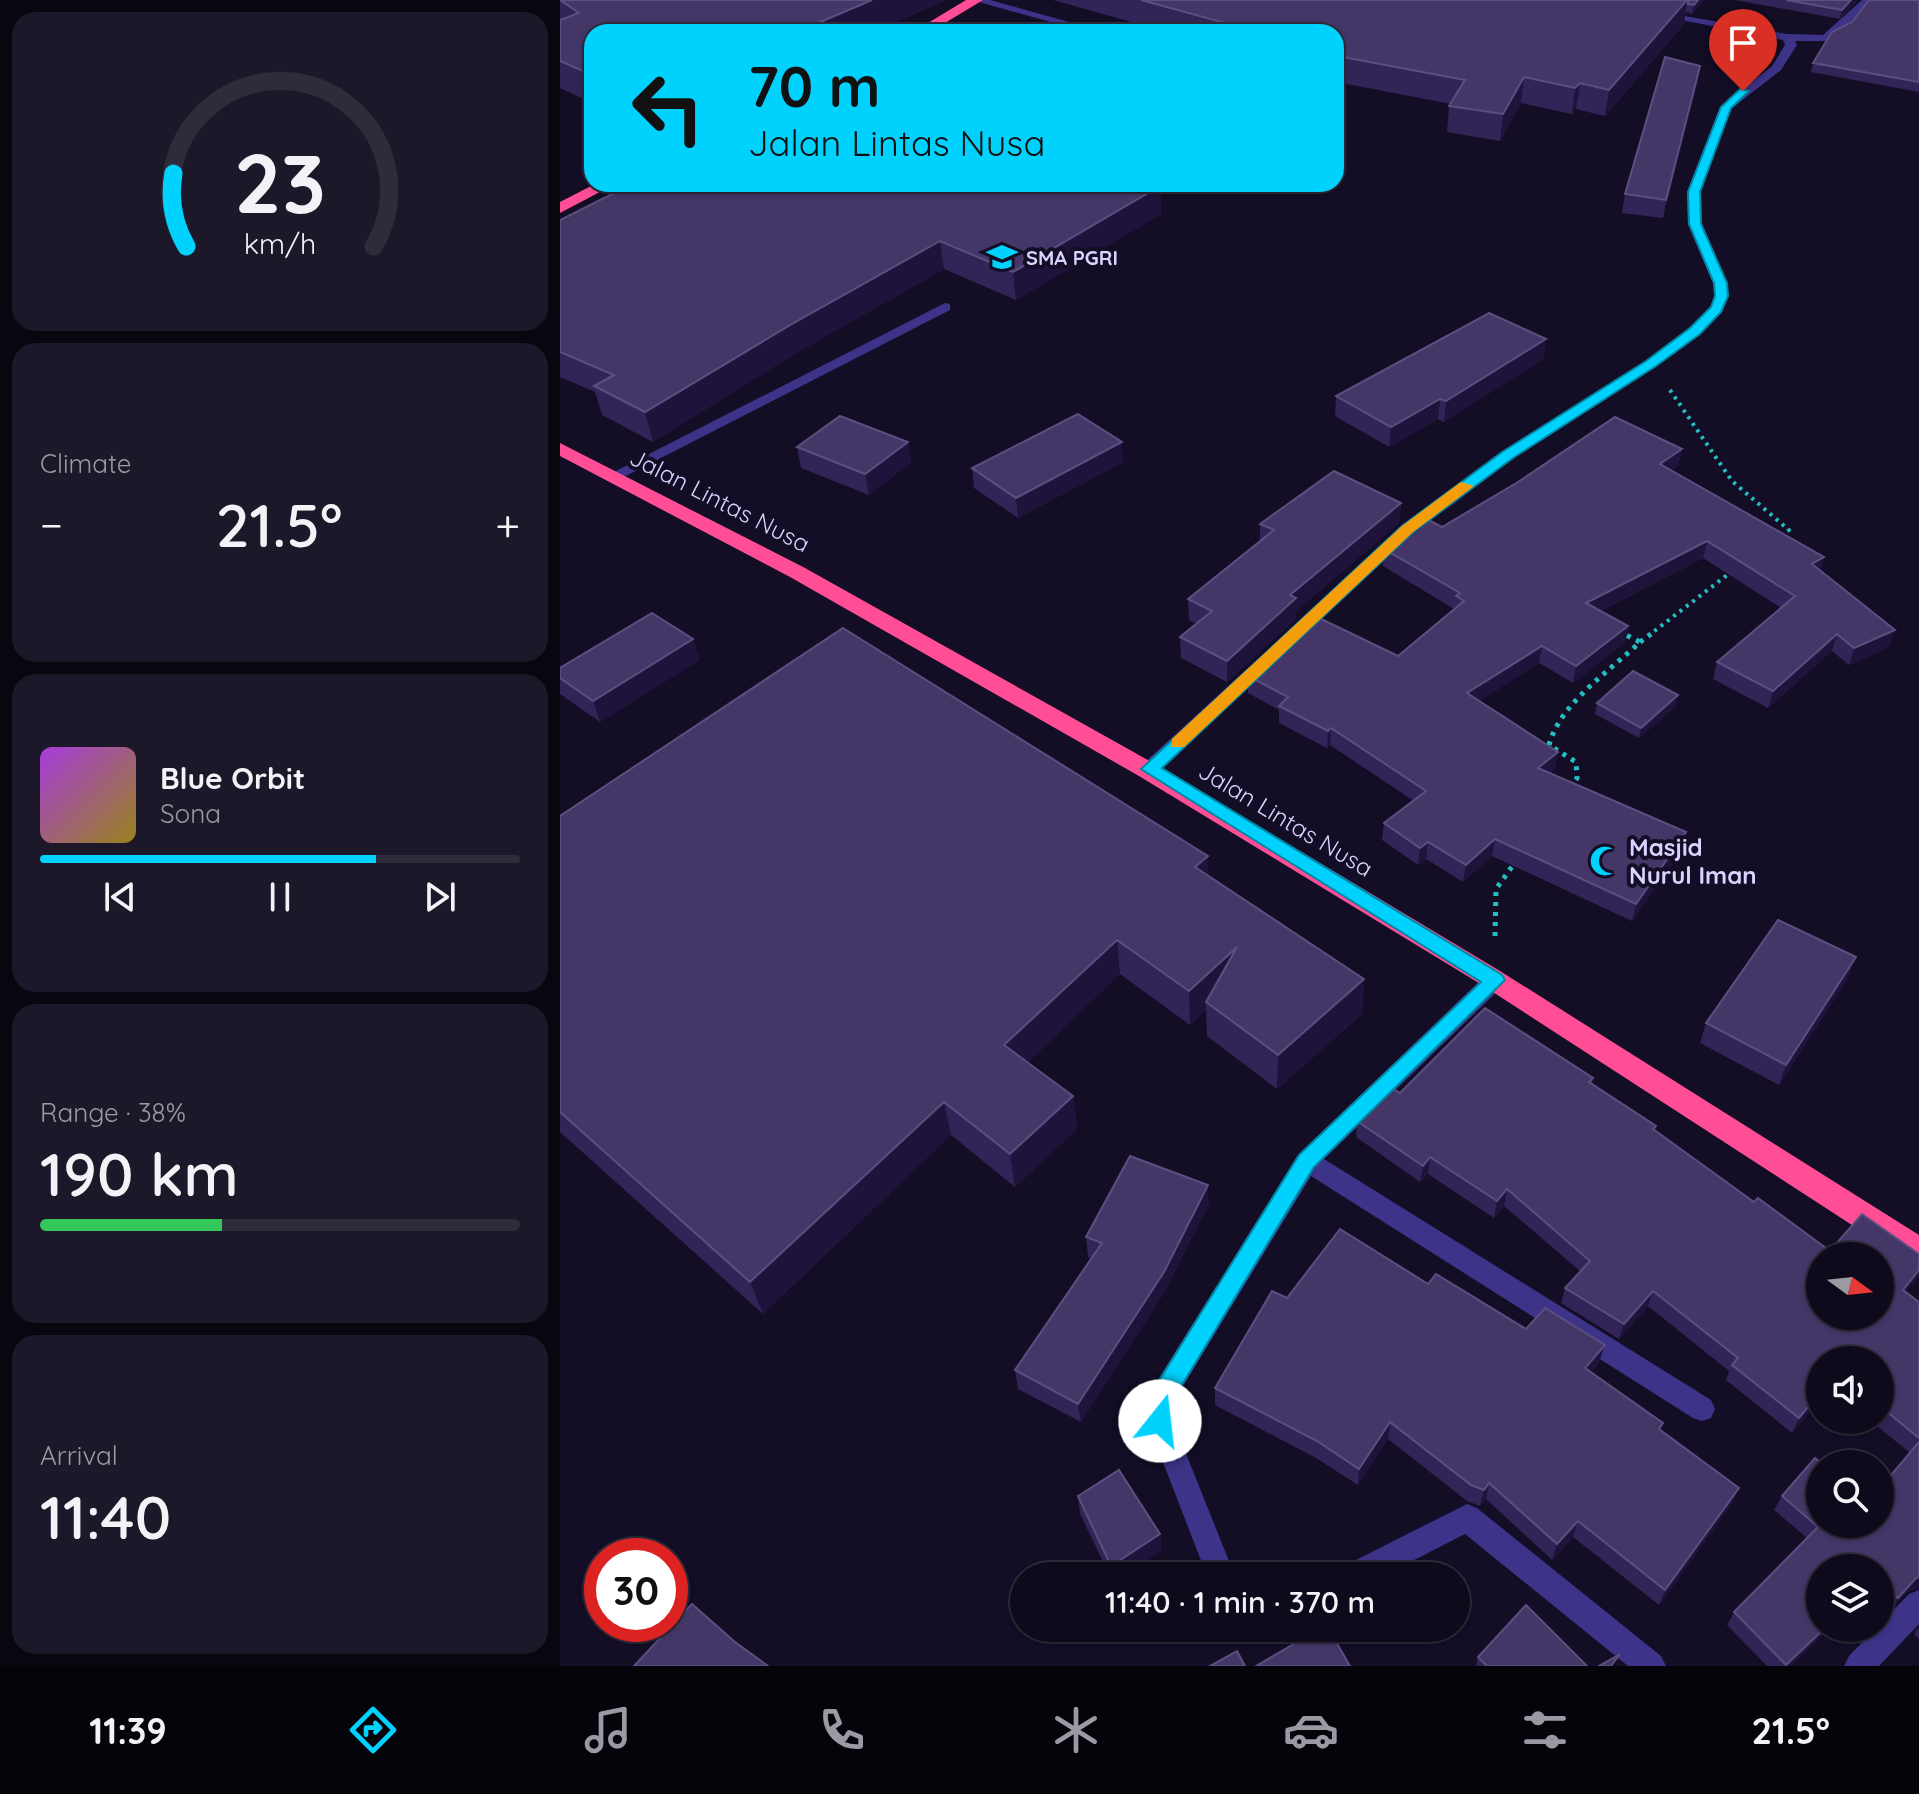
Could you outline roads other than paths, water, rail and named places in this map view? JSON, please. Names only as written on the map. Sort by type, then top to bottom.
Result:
[{"type":"highway","points":[[934,24],[977,0]]},
{"type":"highway","points":[[560,208],[591,192]]},
{"type":"highway","name":"Jalan Lintas Nusa","points":[[560,449],[749,544],[1150,769],[1495,980],[1919,1251]]},
{"type":"street","points":[[977,0],[1068,24]]},
{"type":"street","points":[[1642,9],[1787,37],[1831,37],[1868,0]]},
{"type":"street","points":[[1150,769],[1408,529],[1508,455],[1651,364],[1695,331],[1717,309],[1722,296],[1720,283],[1695,224],[1697,180],[1726,107],[1785,60],[1791,45],[1787,37]]},
{"type":"street","points":[[614,476],[945,307]]},
{"type":"street","points":[[1215,1562],[1160,1421],[1168,1387],[1307,1161],[1495,980]]},
{"type":"street","points":[[1307,1161],[1702,1409]]},
{"type":"street","points":[[1381,1562],[1467,1518],[1651,1666]]},
{"type":"street","points":[[1859,1666],[1919,1604]]},
{"type":"place","name":"SMA PGRI","points":[[1002,257]]},
{"type":"place","name":"Masjid Nurul Iman","points":[[1605,861]]}]
